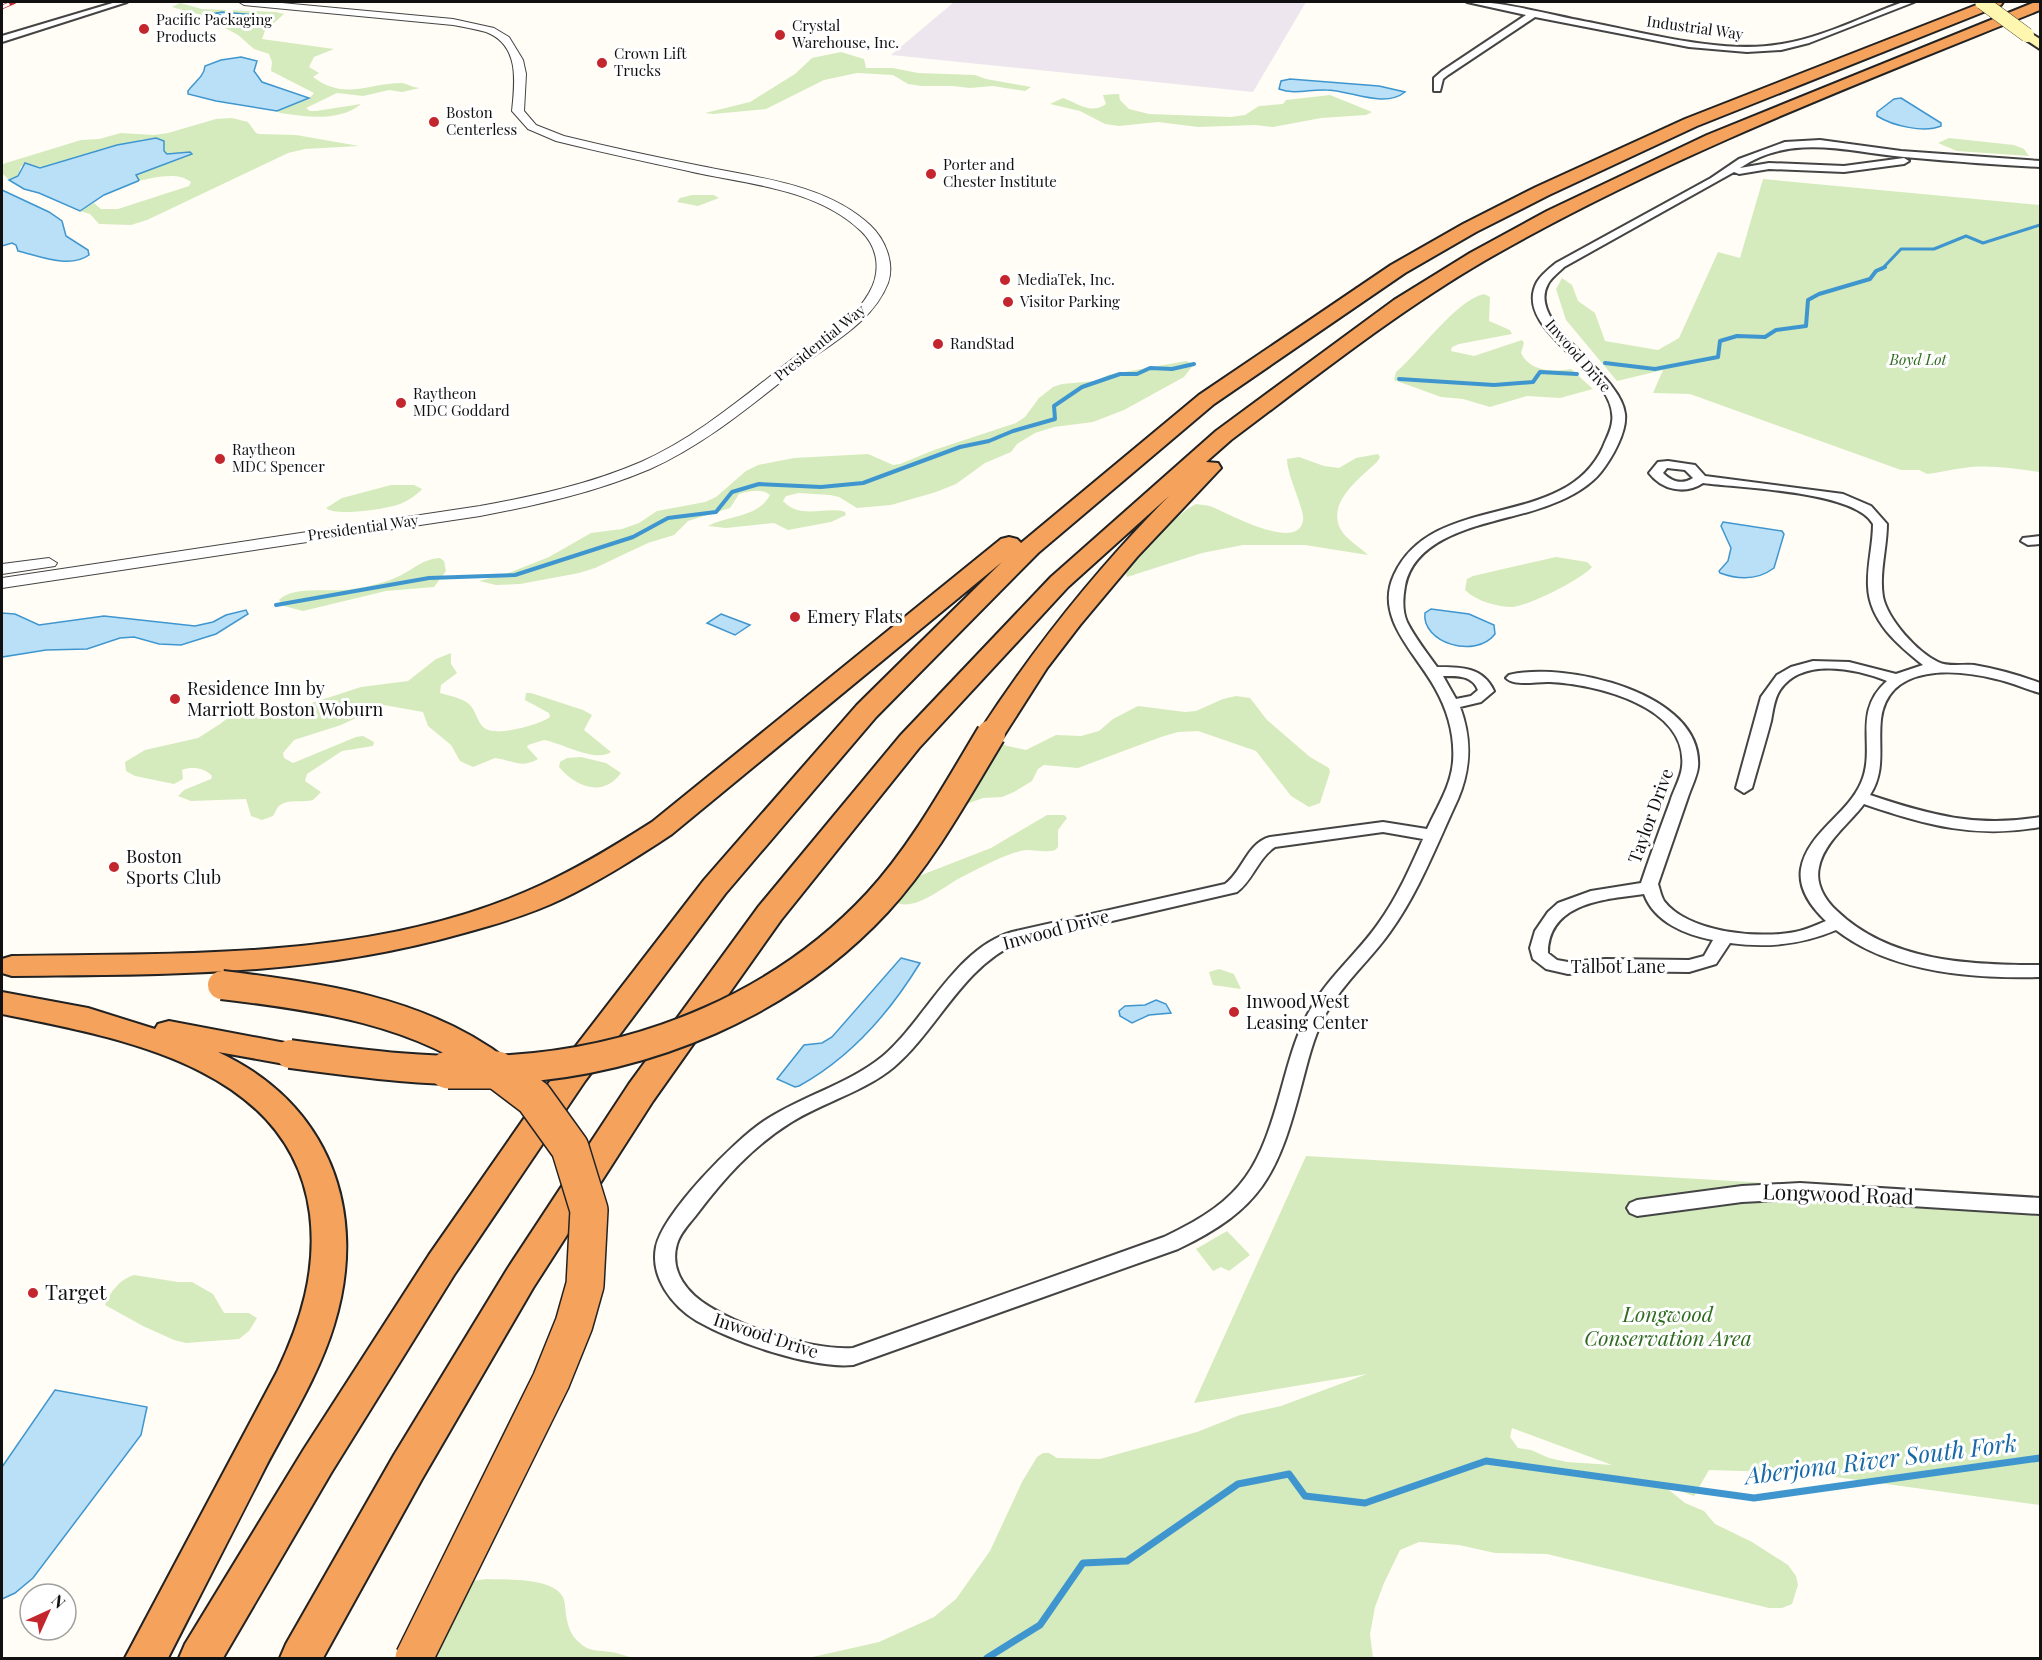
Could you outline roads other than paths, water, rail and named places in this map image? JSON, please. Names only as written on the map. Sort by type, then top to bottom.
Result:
[{"type":"highway","points":[[200,1659],[314,1465],[436,1274],[546,1113],[659,960],[754,841],[883,694],[990,586],[1116,473],[1211,397],[1304,330],[1394,272],[1503,210],[1579,171],[1676,128],[1996,2]]},
{"type":"highway","points":[[301,1659],[435,1422],[546,1239],[673,1048],[793,885],[912,740],[1015,627],[1137,509],[1200,454],[1331,352],[1404,302],[1496,246],[1581,200],[1720,135],[2040,5]]},
{"type":"highway","points":[[2,1003],[290,1054],[401,1068],[512,1069],[573,1061],[624,1050],[670,1036],[725,1014],[776,987],[812,962],[876,904],[919,851],[1037,663],[1071,620],[1180,498],[1237,442],[1268,400]]},
{"type":"highway","points":[[7,966],[219,963],[341,949],[462,924],[526,904],[558,891],[606,867],[646,840],[1038,521],[1116,473]]},
{"type":"highway","points":[[7,966],[70,975],[291,992],[361,1008],[417,1026],[481,1055],[518,1081],[549,1114],[567,1144],[581,1177],[590,1235],[585,1285],[575,1322],[509,1468],[414,1659]]},
{"type":"highway","points":[[70,1016],[176,1047],[212,1063],[257,1091],[282,1113],[309,1151],[325,1193],[330,1225],[326,1282],[308,1344],[146,1659]]},
{"type":"main road","points":[[1982,2],[2040,45]]},
{"type":"street","points":[[2,39],[123,2]]},
{"type":"street","name":"Presidential Way","points":[[2,583],[513,505],[582,488],[648,464],[696,438],[849,322],[875,295],[883,276],[884,261],[878,244],[861,224],[843,211],[811,197],[782,188],[560,139],[536,129],[524,121],[518,111],[521,74],[515,53],[505,39],[490,30],[453,22],[244,2]]},
{"type":"street","name":"Industrial Way","points":[[1471,2],[1689,44],[1760,49],[1806,41],[1910,2]]},
{"type":"street","points":[[1437,89],[1439,78],[1445,73],[1535,13]]},
{"type":"street","name":"Inwood Drive","points":[[1432,835],[1383,827],[1270,842],[1260,850],[1244,878],[1231,888],[1012,938],[993,947],[973,963],[909,1044],[882,1066],[858,1081],[790,1114],[748,1141],[728,1159],[680,1222],[666,1246],[667,1269],[670,1278],[688,1304],[714,1321],[800,1350],[833,1357],[850,1357],[873,1352],[1171,1243],[1204,1227],[1235,1205],[1249,1191],[1262,1171],[1277,1136],[1295,1073],[1314,1020],[1330,993],[1392,917],[1423,858],[1454,789],[1459,771],[1460,737],[1453,704],[1409,638],[1397,612],[1397,590],[1408,564],[1422,548],[1457,528],[1541,503],[1578,486],[1599,466],[1617,428],[1618,410],[1610,390],[1548,324],[1541,313],[1538,296],[1549,274],[1560,265],[1715,180],[1738,164],[1763,152],[1796,143],[1825,143],[1880,152],[2040,164]]},
{"type":"street","name":"Inwood Drive","points":[[1715,180],[1759,166],[1844,169],[1944,156]]},
{"type":"street","points":[[1700,478],[1824,493],[1851,501],[1872,513],[1880,524],[1875,586],[1878,607],[1892,630],[1936,668]]},
{"type":"street","name":"Presidential Way","points":[[2,569],[144,552],[258,543]]},
{"type":"street","points":[[1744,788],[1770,693],[1783,679],[1803,669],[1837,664],[1869,668],[1897,679]]},
{"type":"street","points":[[2040,688],[1994,673],[1936,668],[1897,679],[1883,695],[1875,713],[1876,761],[1871,779],[1862,798],[1820,847],[1810,867],[1814,894],[1837,923],[1872,944],[1913,958],[1983,969],[2040,972]]},
{"type":"street","points":[[1433,672],[1468,673],[1478,678],[1484,685],[1486,692],[1480,698],[1453,704]]},
{"type":"street","name":"Taylor Drive","points":[[1514,678],[1563,677],[1606,685],[1634,696],[1654,708],[1681,733],[1690,754],[1690,767],[1649,878],[1649,888],[1658,903],[1673,917],[1693,928],[1723,937],[1761,940],[1795,938],[1837,923]]},
{"type":"street","points":[[1862,798],[1917,817],[1957,826],[1997,829],[2040,822]]},
{"type":"street","name":"Talbot Lane","points":[[1649,888],[1600,895],[1562,907],[1550,918],[1542,933],[1538,948],[1539,955],[1552,965],[1568,968],[1605,965],[1689,966],[1710,960],[1719,949],[1723,937]]},
{"type":"street","name":"Longwood Road","points":[[1636,1208],[1742,1194],[1800,1191],[2040,1206]]},
{"type":"water","points":[[216,13],[268,16],[240,25]]},
{"type":"water","points":[[241,57],[257,61],[254,71],[262,82],[309,98],[277,111],[188,94],[203,73],[205,66],[221,60]]},
{"type":"water","points":[[1290,79],[1379,86],[1405,92],[1397,97],[1377,99],[1335,91],[1291,92],[1279,89],[1281,81]]},
{"type":"water","points":[[1901,98],[1941,123],[1941,126],[1926,129],[1909,127],[1891,123],[1877,116],[1877,112],[1894,99]]},
{"type":"water","points":[[156,138],[164,141],[164,151],[167,154],[190,152],[192,154],[136,175],[138,181],[104,195],[80,211],[24,189],[9,180],[18,176],[25,163],[40,168],[117,145]]},
{"type":"water","points":[[2,190],[49,212],[62,221],[66,236],[88,250],[89,255],[73,261],[64,261],[18,251],[16,245],[12,243],[2,246]]},
{"type":"water","points":[[1723,522],[1782,531],[1784,534],[1774,568],[1761,575],[1748,578],[1720,573],[1719,571],[1728,561],[1731,548],[1721,526]]},
{"type":"water","points":[[1431,609],[1469,614],[1494,625],[1495,634],[1486,642],[1475,646],[1451,644],[1431,632],[1426,623],[1425,613]]},
{"type":"water","points":[[246,610],[248,614],[216,634],[181,645],[159,644],[134,637],[120,638],[87,649],[46,650],[2,657],[2,613],[15,614],[39,625],[104,616],[195,626]]},
{"type":"water","points":[[721,614],[750,625],[735,635],[707,623]]},
{"type":"water","points":[[901,958],[920,963],[896,999],[852,1048],[818,1075],[799,1086],[795,1087],[777,1079],[804,1045],[822,1043],[832,1037]]},
{"type":"water","points":[[1156,1000],[1166,1004],[1171,1013],[1149,1015],[1132,1023],[1120,1016],[1119,1011],[1125,1006],[1145,1005]]},
{"type":"water","points":[[55,1390],[147,1407],[141,1435],[33,1578],[28,1582],[18,1582],[18,1590],[2,1599],[2,1467]]},
{"type":"waterway","points":[[1883,268],[1901,249],[1934,249],[1966,236],[1983,243],[2040,225]]},
{"type":"waterway","points":[[1605,363],[1655,369],[1718,357],[1720,341],[1737,336],[1765,337],[1776,330],[1806,326],[1808,300],[1819,294],[1870,279],[1876,271],[1883,268]]},
{"type":"waterway","points":[[276,605],[429,578],[515,575],[633,537],[668,518],[716,512],[732,492],[759,484],[821,487],[863,483],[960,447],[989,441],[1013,431],[1055,419],[1054,406],[1082,387],[1120,374],[1137,374],[1150,368],[1172,369],[1194,364]]},
{"type":"waterway","points":[[1399,379],[1494,385],[1533,382],[1540,372],[1577,374]]},
{"type":"waterway","name":"Aberjona River South Fork","points":[[987,1658],[1040,1625],[1083,1563],[1127,1561],[1238,1484],[1289,1474],[1305,1496],[1365,1503],[1486,1461],[1754,1498],[2040,1458]]},
{"type":"railway","points":[[2,7],[14,2]]},
{"type":"place","name":"Pacific Packaging Products","points":[[144,29]]},
{"type":"place","name":"Crystal Warehouse, Inc.","points":[[780,35]]},
{"type":"place","name":"Crown Lift Trucks","points":[[602,63]]},
{"type":"place","name":"Boston Centerless","points":[[434,122]]},
{"type":"place","name":"Porter and Chester Institute","points":[[931,174]]},
{"type":"place","name":"MediaTek, Inc.","points":[[1005,280]]},
{"type":"place","name":"Visitor Parking","points":[[1008,302]]},
{"type":"place","name":"RandStad","points":[[938,344]]},
{"type":"place","name":"Raytheon MDC Goddard","points":[[401,403]]},
{"type":"place","name":"Raytheon MDC Spencer","points":[[220,459]]},
{"type":"place","name":"Emery Flats","points":[[795,617]]},
{"type":"place","name":"Residence Inn by Marriott Boston Woburn","points":[[175,699]]},
{"type":"place","name":"Boston Sports Club","points":[[114,867]]},
{"type":"place","name":"Inwood West Leasing Center","points":[[1234,1012]]},
{"type":"place","name":"Target","points":[[33,1293]]},
{"type":"park label","name":"Boyd Lot","points":[[1918,360]]},
{"type":"park label","name":"Longwood Conservation Area","points":[[1668,1327]]}]
